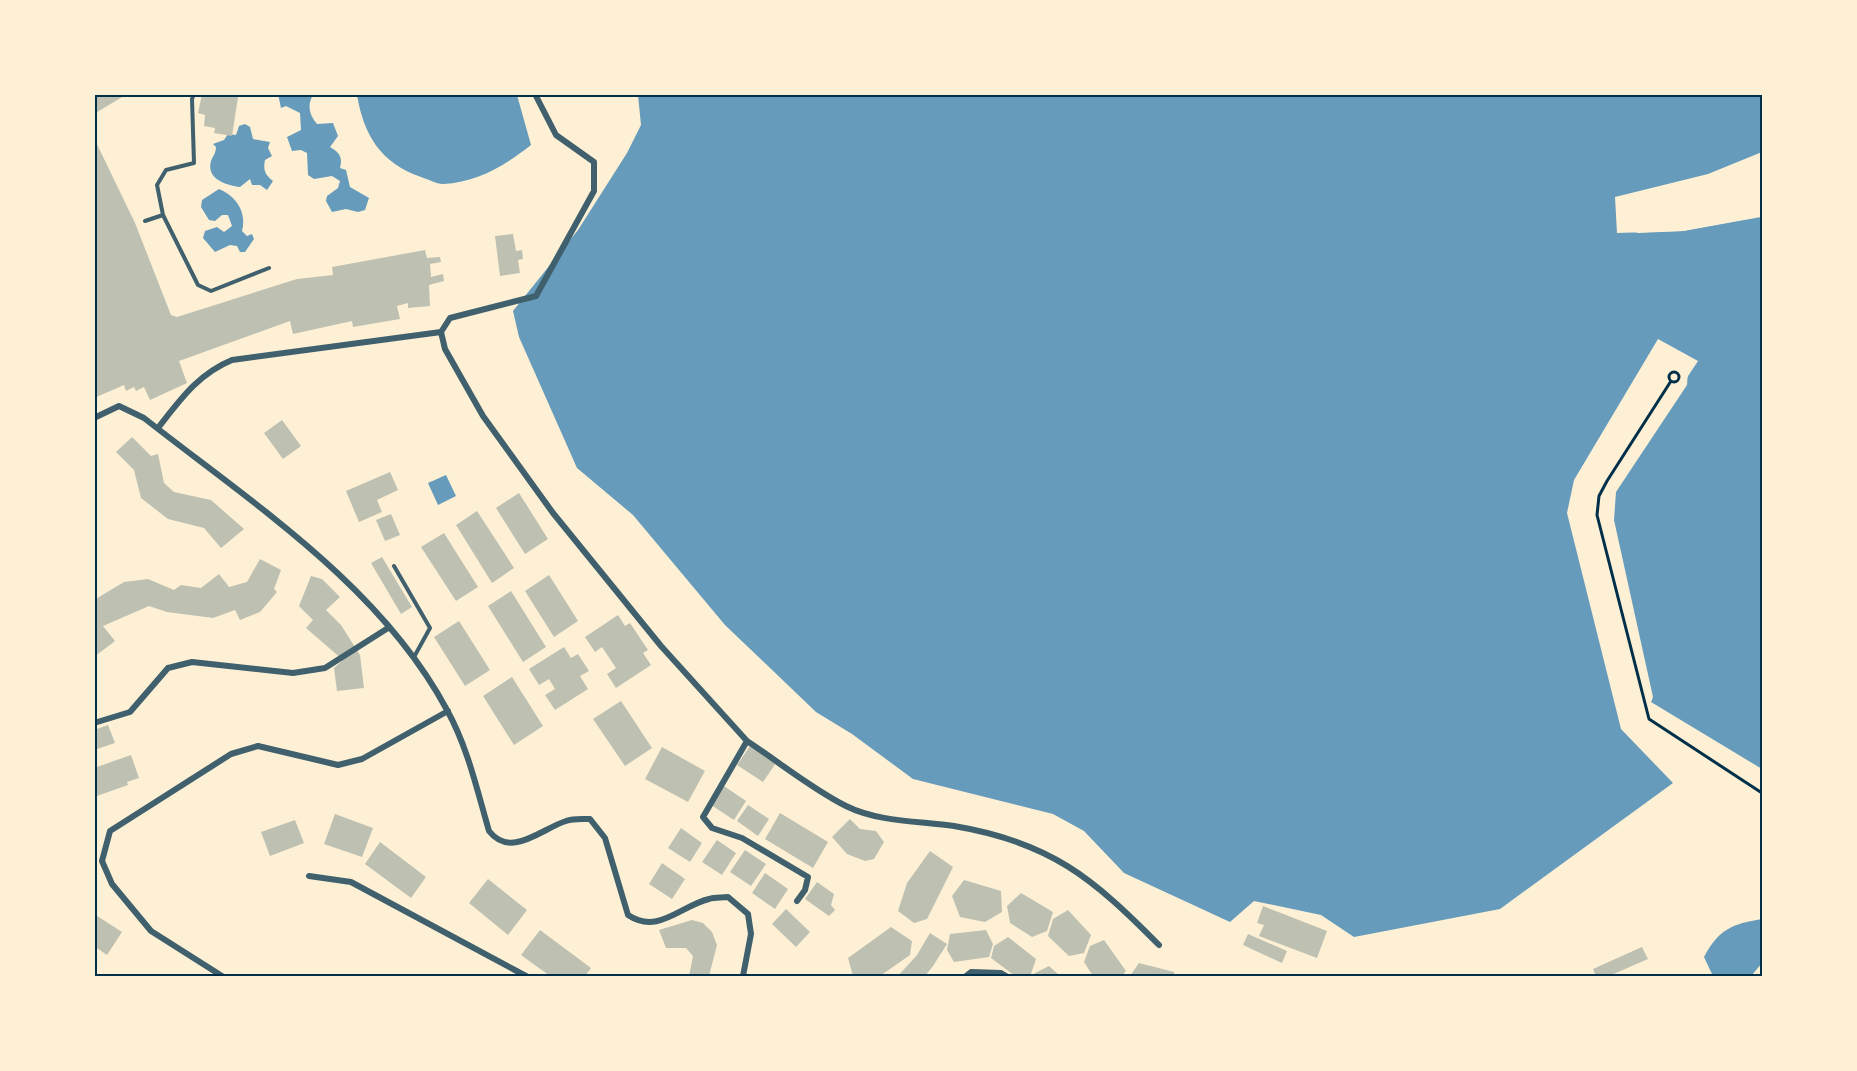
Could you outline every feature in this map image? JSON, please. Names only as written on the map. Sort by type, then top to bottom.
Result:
[{"type":"street","points":[[535,94],[556,135],[594,162],[594,191],[536,296],[450,318],[441,332],[445,349],[483,416],[553,513],[661,646],[747,741],[847,807],[882,817],[1002,836],[1042,850],[1085,876],[1159,945]]},
{"type":"street","points":[[158,428],[199,378],[214,367],[232,360],[441,332]]},
{"type":"street","points":[[94,418],[119,406],[144,418],[343,576],[414,657],[448,711],[468,758],[489,831],[497,841],[509,844],[540,835],[564,821],[590,819],[605,838],[628,915],[639,922],[656,923],[709,899],[728,897],[748,914],[751,934],[743,976]]},
{"type":"street","points":[[94,723],[130,712],[168,668],[192,662],[293,673],[325,668],[388,628]]},
{"type":"street","points":[[222,976],[151,932],[112,884],[102,861],[110,831],[231,754],[258,746],[338,765],[362,759],[448,711]]},
{"type":"street","points":[[747,741],[703,817],[712,828],[742,838],[808,877],[805,890],[797,901]]},
{"type":"street","points":[[309,876],[351,882],[526,976]]},
{"type":"street","points":[[966,976],[971,972],[1001,973],[1006,976]]},
{"type":"lane","points":[[194,94],[192,99],[194,164],[166,170],[156,185],[163,215],[198,285],[211,291],[269,268]]},
{"type":"lane","points":[[145,221],[163,215]]},
{"type":"lane","points":[[394,566],[430,628],[414,657]]},
{"type":"path","points":[[1671,381],[1606,481],[1599,496],[1597,514],[1649,719],[1762,793]]},
{"type":"water","points":[[278,94],[313,95],[310,106],[312,117],[317,124],[333,123],[338,136],[330,147],[340,155],[340,168],[346,170],[350,187],[369,198],[365,210],[358,212],[346,209],[332,212],[326,201],[327,196],[338,188],[340,181],[332,176],[314,179],[308,175],[307,153],[301,150],[292,151],[287,137],[301,130],[300,113],[286,106],[281,108]]},
{"type":"water","points":[[357,95],[517,95],[531,145],[490,172],[456,183],[438,183],[407,171],[385,156],[364,123]]},
{"type":"water","points":[[638,95],[1762,95],[1762,152],[1708,174],[1615,197],[1617,233],[1683,231],[1762,216],[1762,769],[1651,702],[1609,517],[1612,491],[1698,361],[1658,339],[1574,480],[1567,513],[1621,729],[1673,783],[1500,909],[1354,937],[1321,915],[1254,901],[1230,922],[1124,873],[1084,831],[1053,814],[913,779],[852,734],[816,712],[725,625],[633,515],[577,468],[519,337],[513,311],[578,230],[627,153],[641,125]]},
{"type":"water","points":[[245,124],[250,127],[253,139],[270,142],[268,148],[272,156],[265,160],[264,167],[266,174],[273,181],[267,190],[260,185],[252,185],[250,179],[240,187],[229,185],[218,180],[211,172],[211,161],[216,147],[213,144],[224,140],[228,134],[236,135],[239,126]]},
{"type":"water","points":[[219,189],[235,200],[243,217],[242,231],[247,236],[252,234],[254,239],[245,252],[240,252],[237,246],[230,245],[215,252],[203,238],[205,231],[217,227],[224,232],[232,226],[228,215],[222,215],[215,221],[209,220],[201,207],[202,200]]},
{"type":"water","points":[[446,475],[456,496],[438,505],[428,483]]},
{"type":"water","points":[[1762,919],[1762,963],[1752,975],[1712,974],[1704,957],[1715,940],[1727,929]]},
{"type":"pier","points":[[1762,213],[1761,217],[1683,231],[1638,233],[1630,230],[1682,228]]},
{"type":"pier","points":[[1688,371],[1687,385],[1616,492],[1614,520],[1653,697],[1650,705],[1607,517],[1609,491]]},
{"type":"building","points":[[94,94],[127,94],[94,114]]},
{"type":"building","points":[[202,94],[238,97],[232,136],[214,133],[215,128],[204,126],[205,115],[198,113]]},
{"type":"building","points":[[94,138],[135,223],[171,315],[177,317],[297,279],[333,275],[332,267],[425,250],[427,258],[440,257],[441,262],[430,264],[431,277],[443,274],[444,281],[429,285],[430,306],[408,308],[408,303],[397,306],[400,319],[353,327],[352,321],[293,334],[290,321],[179,361],[187,383],[150,400],[144,387],[136,391],[134,387],[126,391],[124,385],[94,398]]},
{"type":"building","points":[[513,234],[516,251],[522,250],[523,259],[518,260],[520,273],[500,276],[495,236]]},
{"type":"building","points":[[282,420],[301,446],[283,459],[264,433]]},
{"type":"building","points":[[132,437],[151,456],[158,454],[164,483],[174,492],[211,500],[244,529],[221,548],[204,528],[168,519],[141,498],[134,470],[116,452]]},
{"type":"building","points":[[390,472],[398,490],[377,500],[382,512],[359,522],[346,491]]},
{"type":"building","points":[[519,493],[548,539],[525,554],[496,508]]},
{"type":"building","points":[[477,511],[514,568],[492,583],[456,525]]},
{"type":"building","points":[[391,514],[400,535],[385,541],[376,520]]},
{"type":"building","points":[[444,533],[478,587],[456,601],[421,547]]},
{"type":"building","points":[[382,557],[412,607],[401,614],[371,563]]},
{"type":"building","points":[[260,559],[281,570],[274,589],[277,592],[260,612],[240,620],[235,610],[213,618],[167,612],[149,606],[103,626],[115,641],[94,657],[94,600],[124,582],[148,579],[174,590],[181,585],[201,588],[219,574],[229,587],[247,582]]},
{"type":"building","points":[[549,575],[578,621],[554,637],[525,591]]},
{"type":"building","points":[[311,576],[322,579],[340,597],[326,610],[341,625],[360,655],[364,688],[337,691],[334,668],[343,660],[306,628],[313,620],[299,606]]},
{"type":"building","points":[[511,591],[546,647],[523,662],[488,606]]},
{"type":"building","points":[[618,615],[625,626],[630,623],[648,650],[643,653],[651,665],[616,688],[607,674],[616,668],[602,647],[595,652],[585,637]]},
{"type":"building","points":[[459,621],[490,670],[465,686],[434,637]]},
{"type":"building","points":[[564,647],[571,658],[578,654],[589,671],[580,676],[588,689],[555,710],[545,695],[555,689],[549,679],[539,685],[529,669]]},
{"type":"building","points":[[512,677],[543,726],[514,745],[483,696]]},
{"type":"building","points":[[621,701],[652,748],[625,766],[593,719]]},
{"type":"building","points":[[108,725],[115,743],[94,750],[94,730]]},
{"type":"building","points":[[750,746],[776,763],[763,782],[737,765]]},
{"type":"building","points":[[662,747],[705,771],[688,802],[645,779]]},
{"type":"building","points":[[131,755],[139,778],[127,782],[128,785],[94,797],[94,768]]},
{"type":"building","points":[[724,786],[746,801],[734,820],[711,805]]},
{"type":"building","points":[[748,805],[769,819],[758,836],[737,821]]},
{"type":"building","points":[[780,813],[828,842],[813,868],[765,839]]},
{"type":"building","points":[[335,814],[373,828],[362,857],[324,844]]},
{"type":"building","points":[[850,819],[860,829],[876,831],[884,842],[874,859],[865,861],[847,854],[832,837]]},
{"type":"building","points":[[295,820],[304,843],[270,856],[261,832]]},
{"type":"building","points":[[681,828],[702,843],[690,862],[668,848]]},
{"type":"building","points":[[717,840],[736,853],[722,875],[702,862]]},
{"type":"building","points":[[380,842],[426,877],[411,898],[365,864]]},
{"type":"building","points":[[745,850],[766,864],[751,886],[730,872]]},
{"type":"building","points":[[930,851],[953,867],[927,919],[914,923],[898,911],[907,883]]},
{"type":"building","points":[[662,863],[685,879],[672,899],[649,884]]},
{"type":"building","points":[[765,873],[788,889],[775,909],[752,893]]},
{"type":"building","points":[[488,879],[527,910],[508,935],[469,903]]},
{"type":"building","points":[[964,880],[1001,891],[1002,912],[985,922],[960,917],[952,896]]},
{"type":"building","points":[[817,882],[834,894],[831,905],[835,910],[829,916],[805,899]]},
{"type":"building","points":[[1021,893],[1053,912],[1047,931],[1032,937],[1010,923],[1007,906]]},
{"type":"building","points":[[1263,906],[1327,931],[1317,958],[1259,936],[1264,925],[1257,923]]},
{"type":"building","points":[[786,909],[810,932],[796,947],[772,924]]},
{"type":"building","points":[[1068,910],[1091,935],[1084,953],[1069,956],[1048,936],[1053,919]]},
{"type":"building","points":[[94,914],[122,932],[107,955],[94,946]]},
{"type":"building","points":[[692,920],[703,923],[712,932],[717,945],[709,976],[689,976],[693,956],[686,948],[666,948],[659,930]]},
{"type":"building","points":[[891,927],[912,941],[910,955],[880,976],[853,976],[848,958]]},
{"type":"building","points":[[540,930],[591,968],[585,976],[550,976],[521,955]]},
{"type":"building","points":[[986,930],[993,944],[989,957],[954,962],[947,950],[950,934]]},
{"type":"building","points":[[930,933],[947,944],[933,966],[925,976],[898,976],[917,955]]},
{"type":"building","points":[[1248,934],[1287,951],[1282,963],[1243,945]]},
{"type":"building","points":[[1008,937],[1036,959],[1031,974],[1015,976],[991,958],[994,946]]},
{"type":"building","points":[[1104,940],[1126,971],[1122,976],[1093,976],[1084,962],[1090,946]]},
{"type":"building","points":[[1642,947],[1648,959],[1609,976],[1596,976],[1593,969]]},
{"type":"building","points":[[1139,963],[1174,972],[1175,976],[1130,976]]},
{"type":"building","points":[[1049,966],[1060,976],[1033,976],[1035,973]]}]
